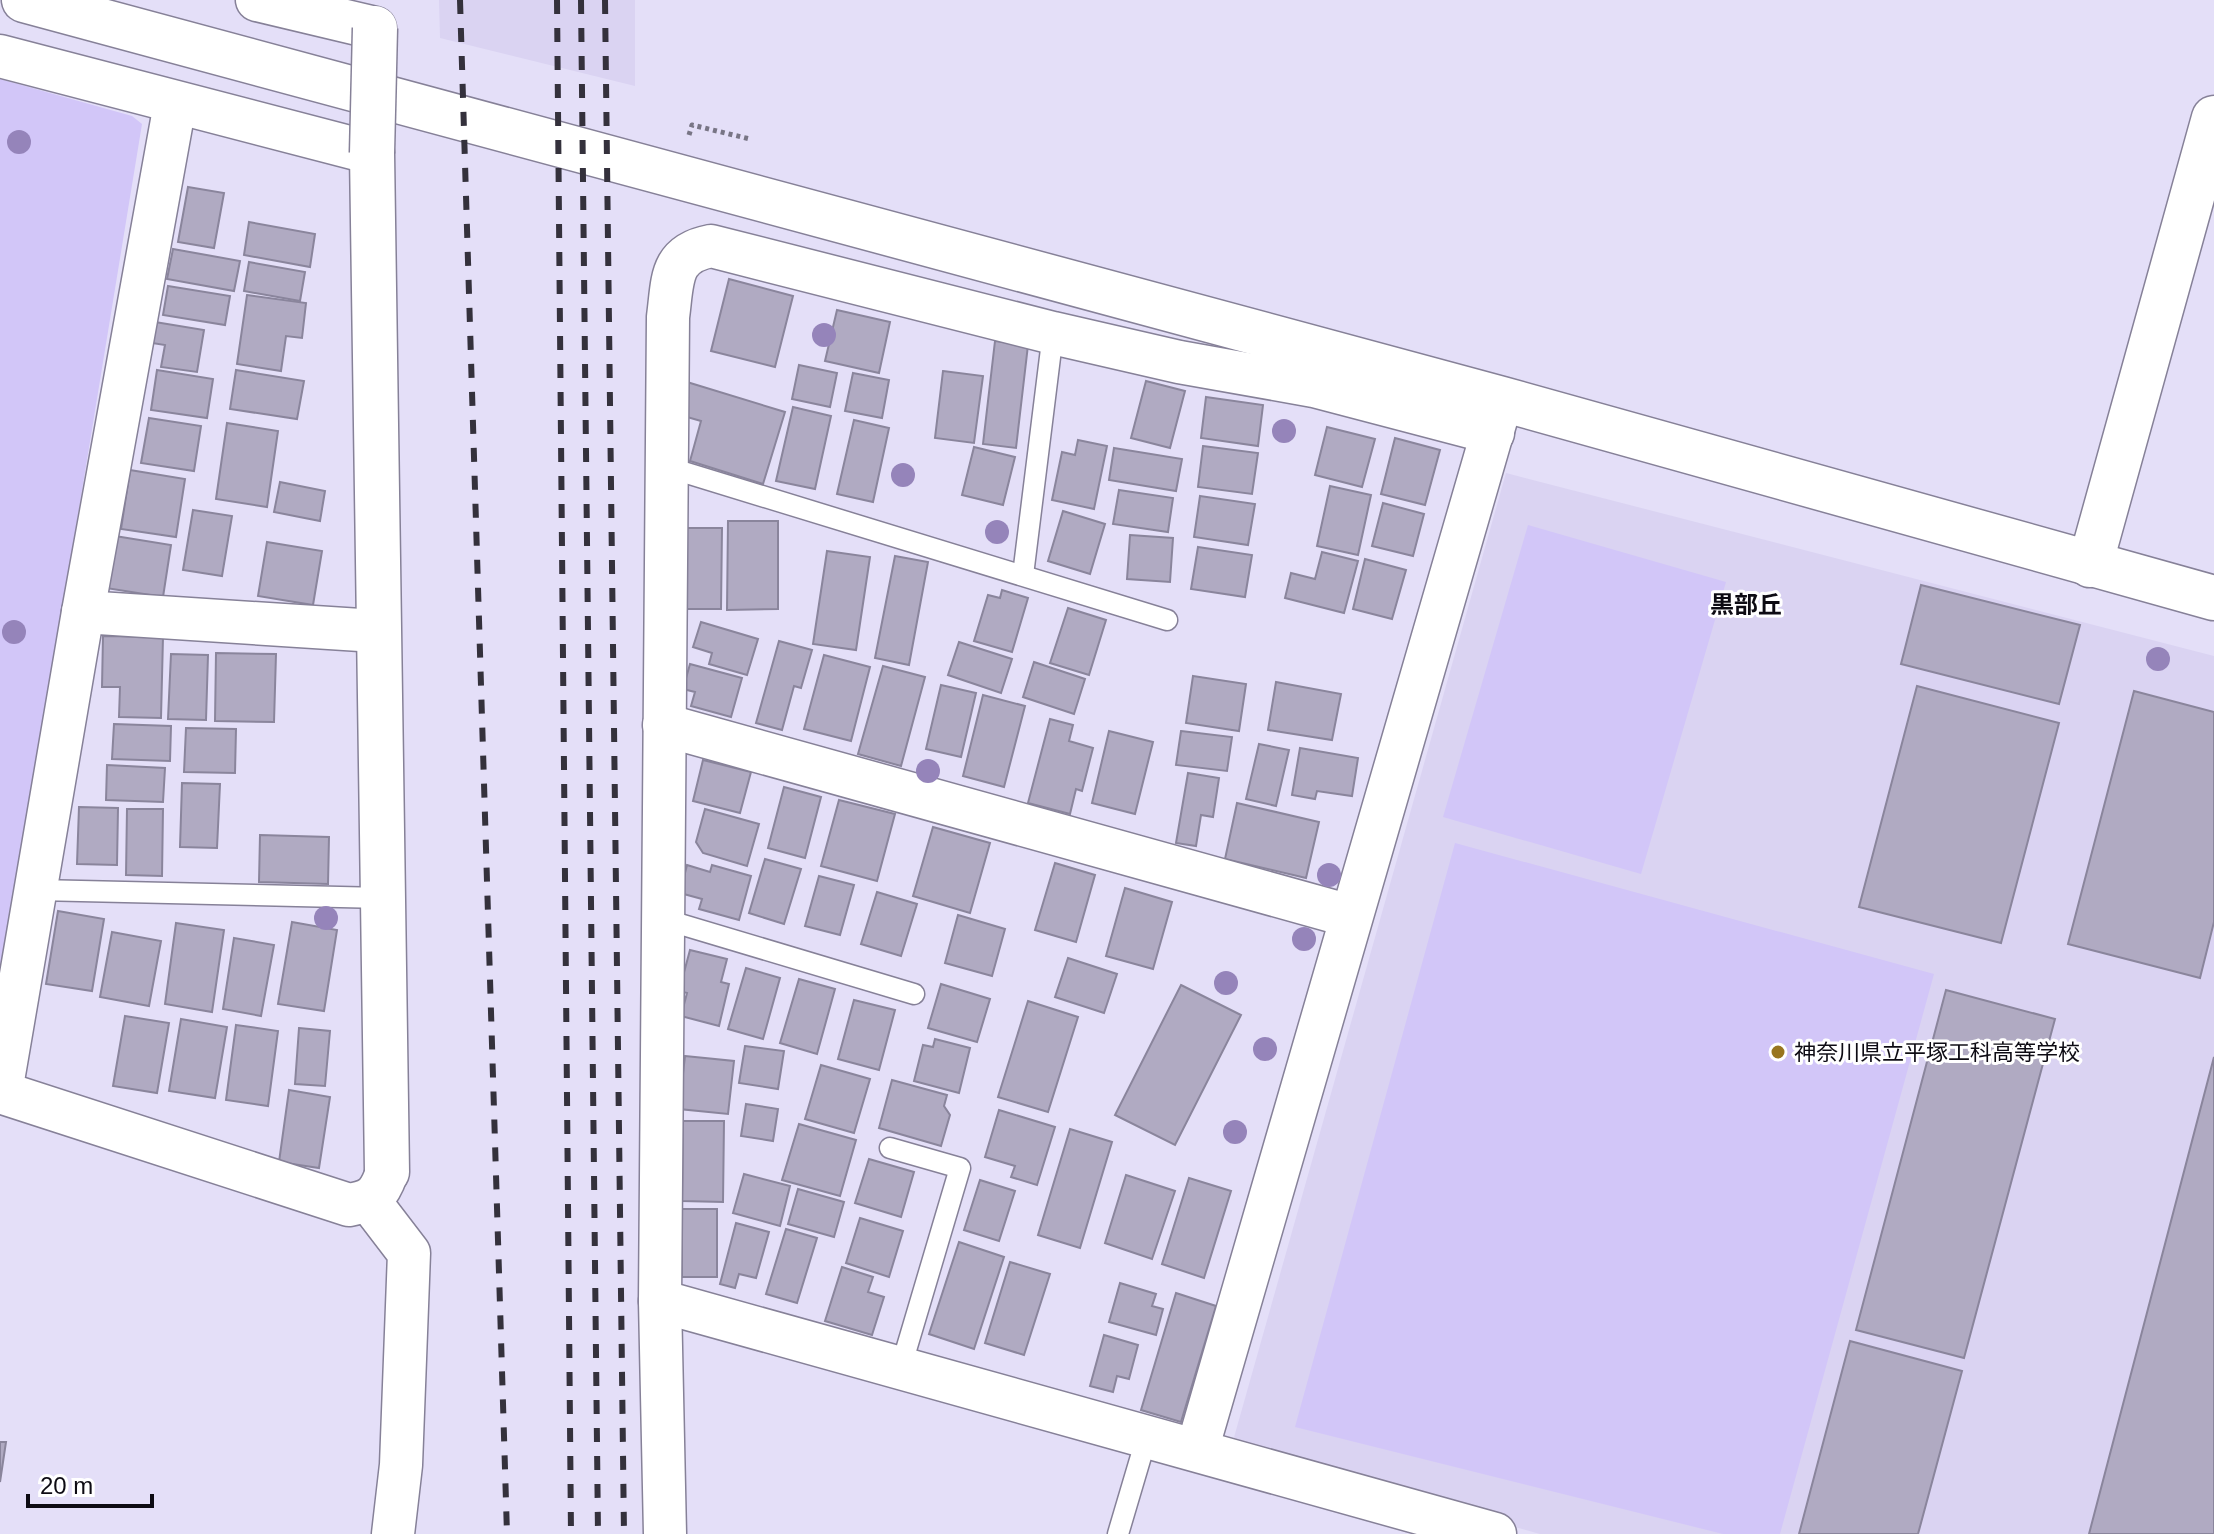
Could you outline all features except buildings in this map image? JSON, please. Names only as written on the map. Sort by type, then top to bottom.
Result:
[{"type":"street","points":[[24,0],[1498,416],[2214,598]]},
{"type":"street","points":[[257,0],[376,14],[372,153],[376,631],[383,898],[379,1187],[409,1253],[401,1465],[393,1534]]},
{"type":"street","points":[[0,56],[372,153]]},
{"type":"street","points":[[175,104],[83,612],[1,1092],[349,1205],[379,1187]]},
{"type":"street","points":[[2090,565],[2214,118]]},
{"type":"street","points":[[665,1534],[660,1301],[668,317],[674,273],[680,259],[696,249],[711,246],[1179,362],[1498,416]]},
{"type":"street","points":[[1197,1450],[1498,416]]},
{"type":"street","points":[[83,612],[376,631]]},
{"type":"street","points":[[664,725],[1350,916]]},
{"type":"street","points":[[660,1301],[1495,1534]]},
{"type":"lane","points":[[1023,575],[1053,333]]},
{"type":"lane","points":[[667,467],[1167,620]]},
{"type":"lane","points":[[37,890],[383,898]]},
{"type":"lane","points":[[663,919],[914,994]]},
{"type":"lane","points":[[890,1148],[960,1168],[901,1367]]},
{"type":"lane","points":[[1118,1534],[1147,1436]]},
{"type":"path","points":[[689,135],[692,125],[750,139]]},
{"type":"shaded area","points":[[439,0],[635,0],[635,86],[440,38]]},
{"type":"shaded area","points":[[0,79],[132,116],[142,124],[0,991]]},
{"type":"shaded area","name":"神奈川県立平塚工科高等学校","points":[[1506,473],[2214,656],[2214,1534],[1540,1534],[1231,1448]]},
{"type":"shaded area","points":[[1528,525],[1726,582],[1641,874],[1443,817]]},
{"type":"shaded area","points":[[1455,843],[1934,974],[1780,1534],[1723,1534],[1295,1427]]},
{"type":"railway","points":[[460,0],[507,1534]]},
{"type":"railway","points":[[557,0],[571,1534]]},
{"type":"railway","points":[[581,0],[598,1534]]},
{"type":"railway","points":[[605,0],[624,1534]]},
{"type":"place","name":"神奈川県立平塚工科高等学校","points":[[1778,1052]]},
{"type":"district","name":"黒部丘","points":[[1746,605]]}]
